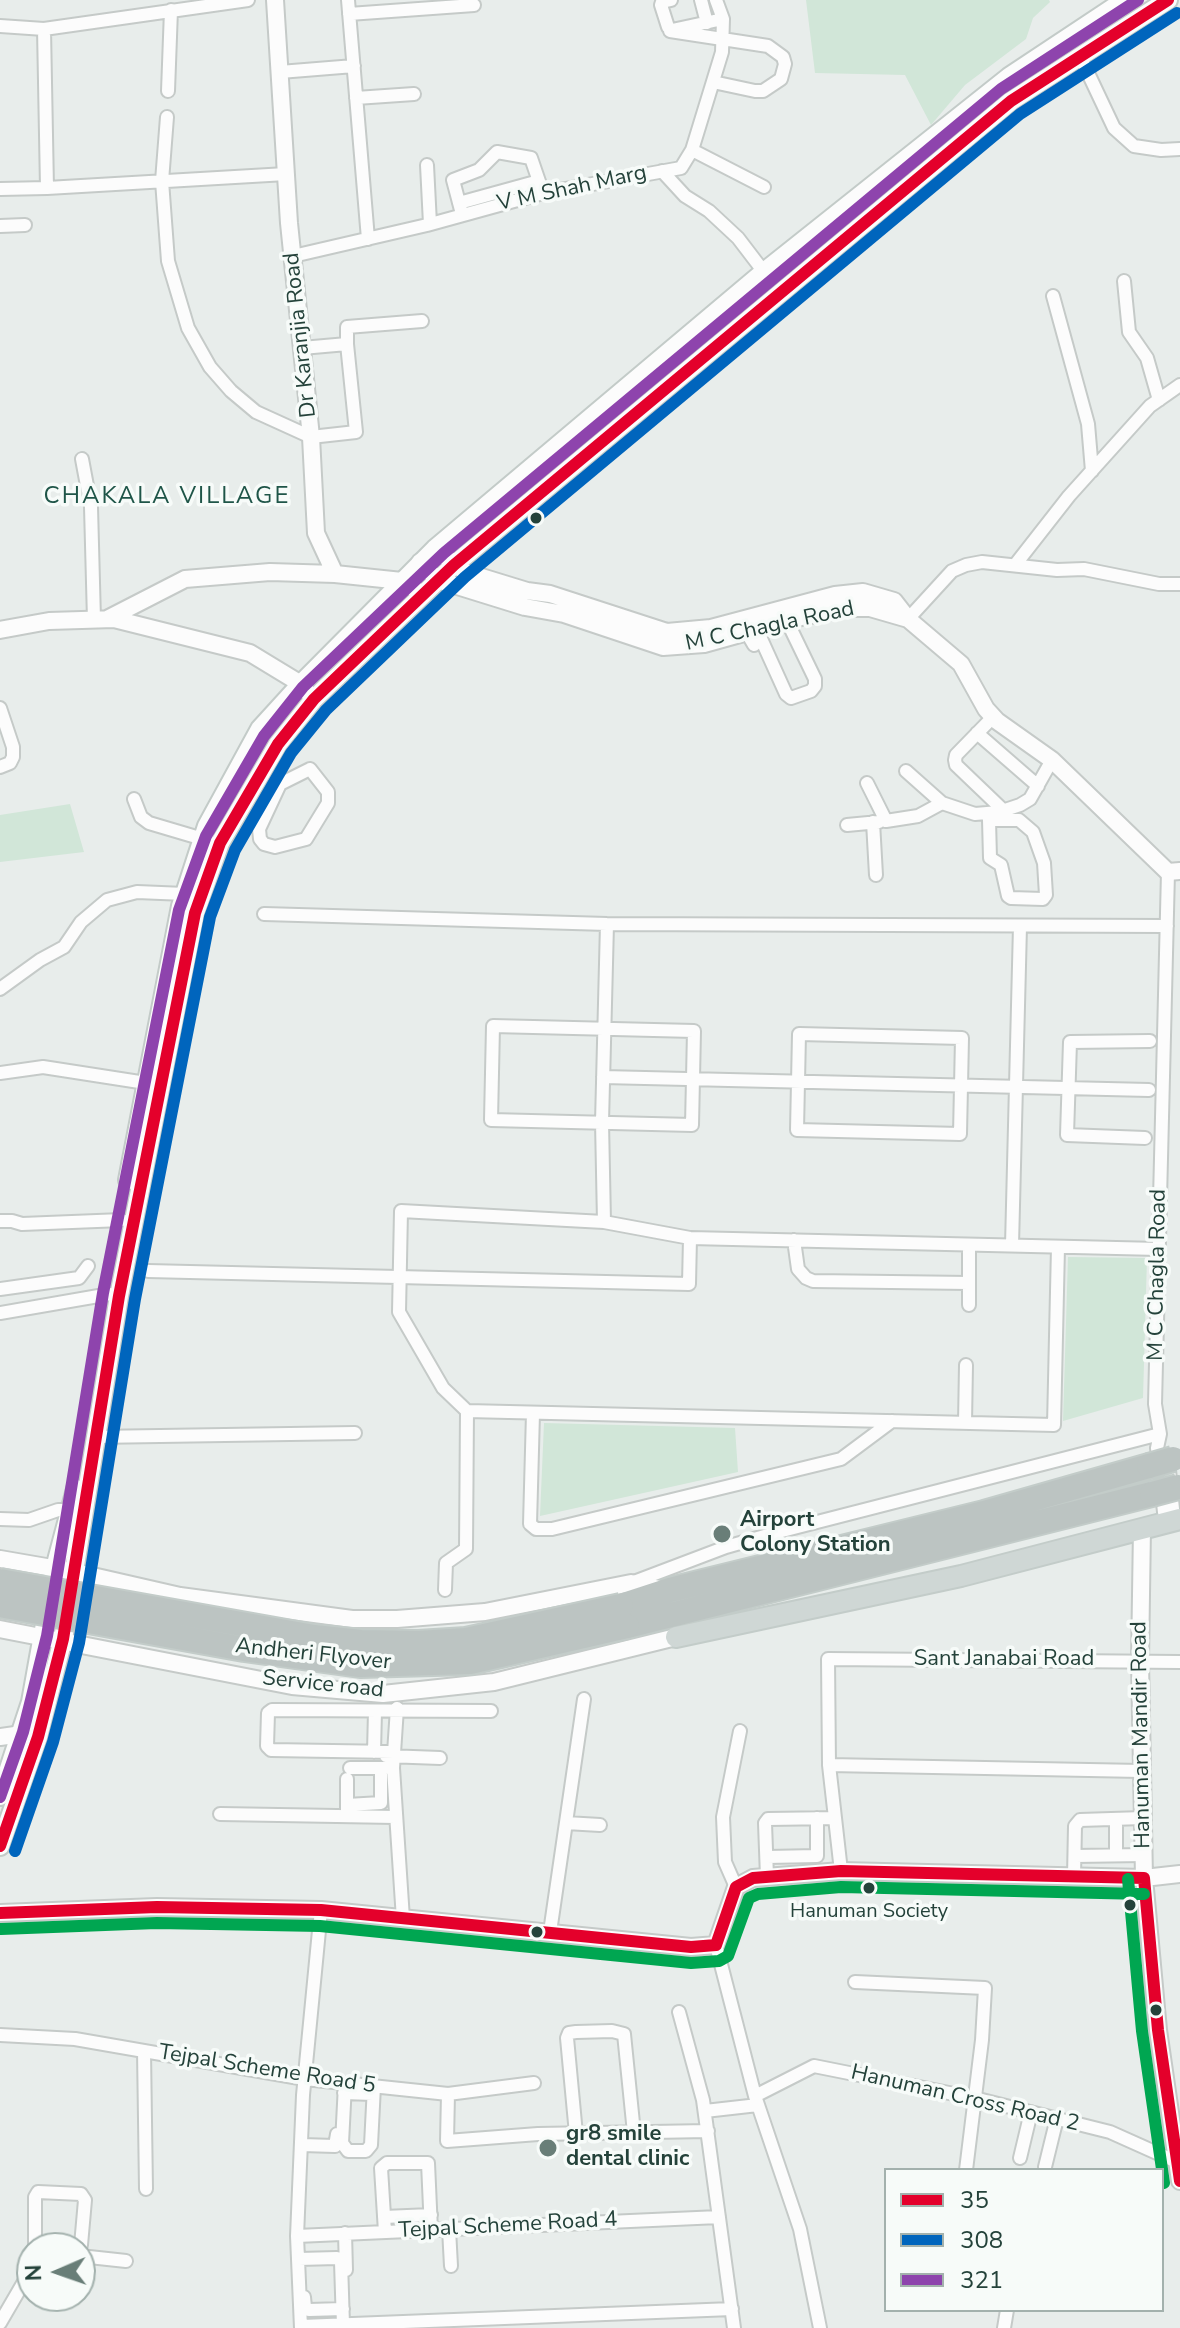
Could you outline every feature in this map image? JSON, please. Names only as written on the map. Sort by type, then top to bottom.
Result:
[{"type":"highway","name":"Andheri Flyover","points":[[0,1605],[271,1653],[360,1665],[470,1662],[624,1616],[670,1590],[984,1513],[1177,1458]]},
{"type":"highway","name":"Andheri Flyover","points":[[0,1581],[314,1637],[361,1642],[466,1640],[624,1616],[674,1627],[1179,1486]]},
{"type":"main road","points":[[0,1796],[15,1757],[30,1736],[54,1638],[75,1572],[122,1220],[146,1083],[185,894],[207,826],[260,729],[435,549],[764,272],[1006,79],[1125,0]]},
{"type":"main road","points":[[54,1638],[55,1568],[72,1510],[99,1343],[114,1295],[195,913],[220,843],[278,744],[314,699],[454,565],[1018,97],[1168,0]]},
{"type":"main road","points":[[1006,79],[1018,97]]},
{"type":"main road","points":[[674,1627],[961,1576],[1175,1520]]},
{"type":"main road","points":[[0,1846],[15,1757]]},
{"type":"street","points":[[132,0],[134,15]]},
{"type":"street","points":[[0,26],[44,29],[171,10],[185,4],[248,0]]},
{"type":"street","name":"Dr Karanjia Road","points":[[275,0],[316,533],[335,574]]},
{"type":"street","points":[[348,0],[368,239]]},
{"type":"street","points":[[671,0],[661,5],[668,27],[672,30],[723,19]]},
{"type":"street","points":[[701,0],[707,23]]},
{"type":"street","points":[[716,0],[723,19],[723,39],[692,150],[764,187]]},
{"type":"street","points":[[349,14],[474,5]]},
{"type":"street","points":[[168,91],[171,10]]},
{"type":"street","points":[[44,29],[47,188]]},
{"type":"street","points":[[670,31],[771,47],[783,57],[783,74],[778,82],[759,91],[713,82]]},
{"type":"street","points":[[1080,56],[1114,128],[1134,146],[1180,149]]},
{"type":"street","points":[[280,72],[354,66]]},
{"type":"street","points":[[356,98],[414,94]]},
{"type":"street","points":[[167,117],[162,181],[168,261],[188,328],[210,367],[231,391],[256,412],[311,437],[356,432],[347,327],[422,321]]},
{"type":"street","name":"V M Shah Marg","points":[[293,256],[430,224],[461,209],[541,187],[681,168],[692,150]]},
{"type":"street","points":[[461,209],[453,180],[479,170],[497,152],[531,158],[541,187]]},
{"type":"street","points":[[427,165],[430,224]]},
{"type":"street","points":[[662,171],[685,196],[709,211],[738,238],[764,272]]},
{"type":"street","points":[[0,189],[286,174]]},
{"type":"street","points":[[0,226],[25,225]]},
{"type":"street","points":[[1124,281],[1129,332],[1147,358],[1159,400]]},
{"type":"street","points":[[1053,296],[1088,424],[1092,471]]},
{"type":"street","points":[[302,348],[347,344]]},
{"type":"street","points":[[1015,565],[1150,406],[1180,385]]},
{"type":"street","points":[[82,459],[91,507],[100,620]]},
{"type":"street","points":[[435,549],[465,572],[527,591],[561,597],[644,634]]},
{"type":"street","name":"M C Chagla Road","points":[[420,562],[438,580],[525,607],[679,640],[718,641],[773,624],[860,607],[908,619],[961,664],[993,717],[1008,731],[1052,760],[1174,872],[1167,926],[1155,1404],[1160,1434],[1157,1448],[1164,1512],[1175,1520]]},
{"type":"street","points":[[908,619],[952,571],[982,562],[1057,570],[1084,569],[1159,584],[1180,584]]},
{"type":"street","points":[[100,620],[185,579],[270,572],[335,574],[402,581],[423,594]]},
{"type":"street","points":[[0,630],[49,621],[100,620],[250,653],[301,684],[314,699]]},
{"type":"street","points":[[773,624],[815,679],[811,691],[791,698],[786,694],[773,624]]},
{"type":"street","points":[[679,640],[711,628],[773,624]]},
{"type":"street","points":[[0,708],[13,747],[10,763],[0,767]]},
{"type":"street","points":[[993,717],[956,755],[955,760],[956,765],[1003,810]]},
{"type":"street","points":[[977,733],[1038,786]]},
{"type":"street","points":[[988,816],[1030,799],[1052,760]]},
{"type":"street","points":[[310,769],[321,782],[328,803],[303,841],[269,847],[260,839],[262,824],[273,799],[282,781],[310,769]]},
{"type":"street","points":[[906,771],[942,803],[975,814],[1019,820],[1033,832],[1044,863],[1046,895],[1043,899],[1008,896],[1001,865],[990,858],[988,816]]},
{"type":"street","points":[[867,783],[880,822],[876,875]]},
{"type":"street","points":[[252,787],[273,799]]},
{"type":"street","points":[[134,799],[141,817],[149,823],[203,839]]},
{"type":"street","points":[[847,825],[918,816],[942,803]]},
{"type":"street","points":[[238,812],[262,824]]},
{"type":"street","points":[[0,970],[4,986],[64,947],[81,922],[107,900],[137,892],[185,894]]},
{"type":"street","points":[[264,914],[607,924],[1167,926]]},
{"type":"street","points":[[604,1222],[602,1122],[607,924]]},
{"type":"street","points":[[1012,1245],[1020,926]]},
{"type":"street","points":[[493,1026],[604,1029],[694,1031],[692,1125],[491,1120],[493,1026]]},
{"type":"street","points":[[799,1034],[962,1038],[961,1086],[960,1134],[797,1130],[799,1034]]},
{"type":"street","points":[[1145,1138],[1067,1135],[1070,1042],[1150,1041]]},
{"type":"street","points":[[0,1073],[43,1067],[146,1083]]},
{"type":"street","points":[[603,1077],[1149,1090]]},
{"type":"street","points":[[1058,1247],[1054,1425],[467,1411],[443,1388],[399,1312],[401,1211],[604,1222],[690,1238],[1159,1249]]},
{"type":"street","points":[[0,1221],[22,1224],[122,1220]]},
{"type":"street","points":[[148,1271],[689,1284],[690,1238]]},
{"type":"street","points":[[794,1240],[798,1269],[813,1281],[969,1283]]},
{"type":"street","points":[[969,1245],[969,1305]]},
{"type":"street","points":[[0,1289],[79,1278],[88,1266]]},
{"type":"street","points":[[0,1313],[114,1295]]},
{"type":"street","points":[[965,1423],[966,1365]]},
{"type":"street","points":[[445,1590],[446,1563],[466,1549],[467,1411]]},
{"type":"street","points":[[533,1413],[530,1524],[536,1529],[552,1529],[841,1459],[892,1421]]},
{"type":"street","points":[[95,1437],[355,1433]]},
{"type":"street","points":[[0,1559],[180,1596],[352,1619],[485,1612],[631,1583],[726,1547],[768,1535],[1160,1434]]},
{"type":"street","points":[[0,1519],[29,1520],[58,1510],[72,1510]]},
{"type":"street","name":"Hanuman Mandir Road","points":[[1142,1528],[1140,1661],[1144,1878],[1158,2030],[1173,2091],[1180,2181]]},
{"type":"street","points":[[631,1583],[670,1590]]},
{"type":"street","name":"Service road","points":[[54,1638],[292,1686],[383,1694],[494,1682],[674,1627]]},
{"type":"street","points":[[0,1629],[54,1638]]},
{"type":"street","name":"Sant Janabai Road","points":[[829,1765],[828,1659],[1180,1662]]},
{"type":"street","points":[[550,1932],[584,1699]]},
{"type":"street","points":[[391,1761],[374,1752],[271,1750],[267,1746],[268,1713],[271,1710],[491,1711]]},
{"type":"street","points":[[381,1803],[391,1761],[397,1710]]},
{"type":"street","points":[[374,1752],[375,1711]]},
{"type":"street","points":[[740,1731],[723,1817],[725,1862],[736,1887],[716,1945],[756,2100],[800,2229],[820,2328]]},
{"type":"street","points":[[0,1737],[30,1736]]},
{"type":"street","points":[[263,1752],[391,1761],[440,1758]]},
{"type":"street","points":[[352,1811],[348,1774],[391,1761]]},
{"type":"street","points":[[841,1871],[829,1765],[1141,1771]]},
{"type":"street","points":[[220,1814],[352,1811],[381,1803]]},
{"type":"street","points":[[381,1803],[395,1817],[403,1919]]},
{"type":"street","points":[[381,1803],[395,1817]]},
{"type":"street","points":[[767,1857],[817,1856],[817,1818]]},
{"type":"street","points":[[760,1877],[767,1857],[765,1823],[768,1819],[835,1818]]},
{"type":"street","points":[[1074,1876],[1076,1823],[1080,1820],[1143,1818]]},
{"type":"street","points":[[1116,1819],[1116,1855]]},
{"type":"street","points":[[566,1823],[600,1825]]},
{"type":"street","points":[[1075,1856],[1144,1855]]},
{"type":"street","points":[[736,1887],[760,1877],[841,1871],[1144,1878],[1180,1874]]},
{"type":"street","points":[[0,1913],[157,1907],[321,1910],[691,1947],[716,1945]]},
{"type":"street","points":[[321,1910],[305,2079],[297,2236],[305,2307],[309,2310],[343,2309]]},
{"type":"street","points":[[855,1982],[985,1988],[966,2168]]},
{"type":"street","points":[[679,2012],[705,2111],[734,2328]]},
{"type":"street","points":[[576,2134],[567,2038],[569,2033],[612,2031],[624,2034],[634,2133]]},
{"type":"street","name":"Tejpal Scheme Road 5","points":[[0,2035],[75,2039],[342,2088],[448,2094],[534,2083]]},
{"type":"street","points":[[144,2051],[146,2189]]},
{"type":"street","name":"Hanuman Cross Road 2","points":[[756,2100],[814,2066],[974,2098],[1030,2119],[1056,2125],[1110,2132],[1177,2162]]},
{"type":"street","points":[[306,2095],[312,2088],[342,2088]]},
{"type":"street","points":[[342,2088],[342,2147],[348,2151],[366,2151],[371,2145],[376,2089]]},
{"type":"street","points":[[304,2145],[335,2146],[342,2088]]},
{"type":"street","points":[[376,2089],[376,2147]]},
{"type":"street","points":[[448,2094],[447,2141],[538,2134],[708,2131]]},
{"type":"street","points":[[705,2111],[756,2100]]},
{"type":"street","points":[[1020,2158],[1030,2119]]},
{"type":"street","points":[[1045,2167],[1056,2125]]},
{"type":"street","points":[[385,2232],[381,2168],[387,2163],[428,2163],[431,2230]]},
{"type":"street","points":[[35,2232],[35,2197],[38,2192],[81,2194],[85,2200],[82,2232]]},
{"type":"street","points":[[384,2217],[431,2215]]},
{"type":"street","name":"Tejpal Scheme Road 4","points":[[297,2236],[719,2217]]},
{"type":"street","points":[[449,2229],[451,2266]]},
{"type":"street","points":[[345,2233],[348,2274]]},
{"type":"street","points":[[96,2258],[126,2261]]},
{"type":"street","points":[[301,2259],[301,2327],[732,2309]]},
{"type":"street","points":[[301,2259],[339,2260],[342,2265],[343,2325]]},
{"type":"street","points":[[0,2323],[16,2296]]},
{"type":"green space","points":[[806,0],[1050,2],[1033,18],[1026,39],[965,85],[931,125],[905,75],[815,73]]},
{"type":"green space","points":[[70,804],[84,852],[0,862],[0,815]]},
{"type":"green space","points":[[1068,1257],[1147,1258],[1143,1398],[1063,1421]]},
{"type":"green space","points":[[544,1423],[735,1428],[738,1472],[540,1516]]},
{"type":"transit line","name":"321","points":[[0,1797],[23,1732],[47,1636],[103,1293],[179,910],[206,836],[264,736],[303,687],[444,553],[1001,89],[1138,0]]},
{"type":"transit line","name":"35","points":[[0,1846],[38,1737],[63,1639],[119,1296],[195,913],[220,843],[278,744],[314,699],[454,565],[1011,101],[1168,0]]},
{"type":"transit line","name":"308","points":[[15,1851],[53,1742],[79,1643],[135,1299],[210,917],[235,850],[291,753],[326,710],[465,577],[1020,114],[1177,13]]},
{"type":"transit line","name":"35","points":[[0,1913],[157,1907],[321,1910],[691,1947],[716,1945],[736,1887],[753,1878],[841,1871],[1144,1878]]},
{"type":"transit line","name":"35","points":[[1144,1878],[1158,2030],[1180,2181]]},
{"type":"transit line","points":[[1128,1879],[1142,2031],[1162,2168]]},
{"type":"transit line","points":[[1,1929],[157,1923],[320,1926],[691,1963],[719,1961],[728,1956],[749,1898],[758,1894],[841,1887],[1144,1894]]},
{"type":"place","name":"Airport Colony Station","points":[[722,1534]]},
{"type":"place","name":"Hanuman Society","points":[[869,1888]]},
{"type":"place","name":"gr8 smile dental clinic","points":[[548,2148]]},
{"type":"district","name":"CHAKALA VILLAGE","points":[[167,497]]}]
